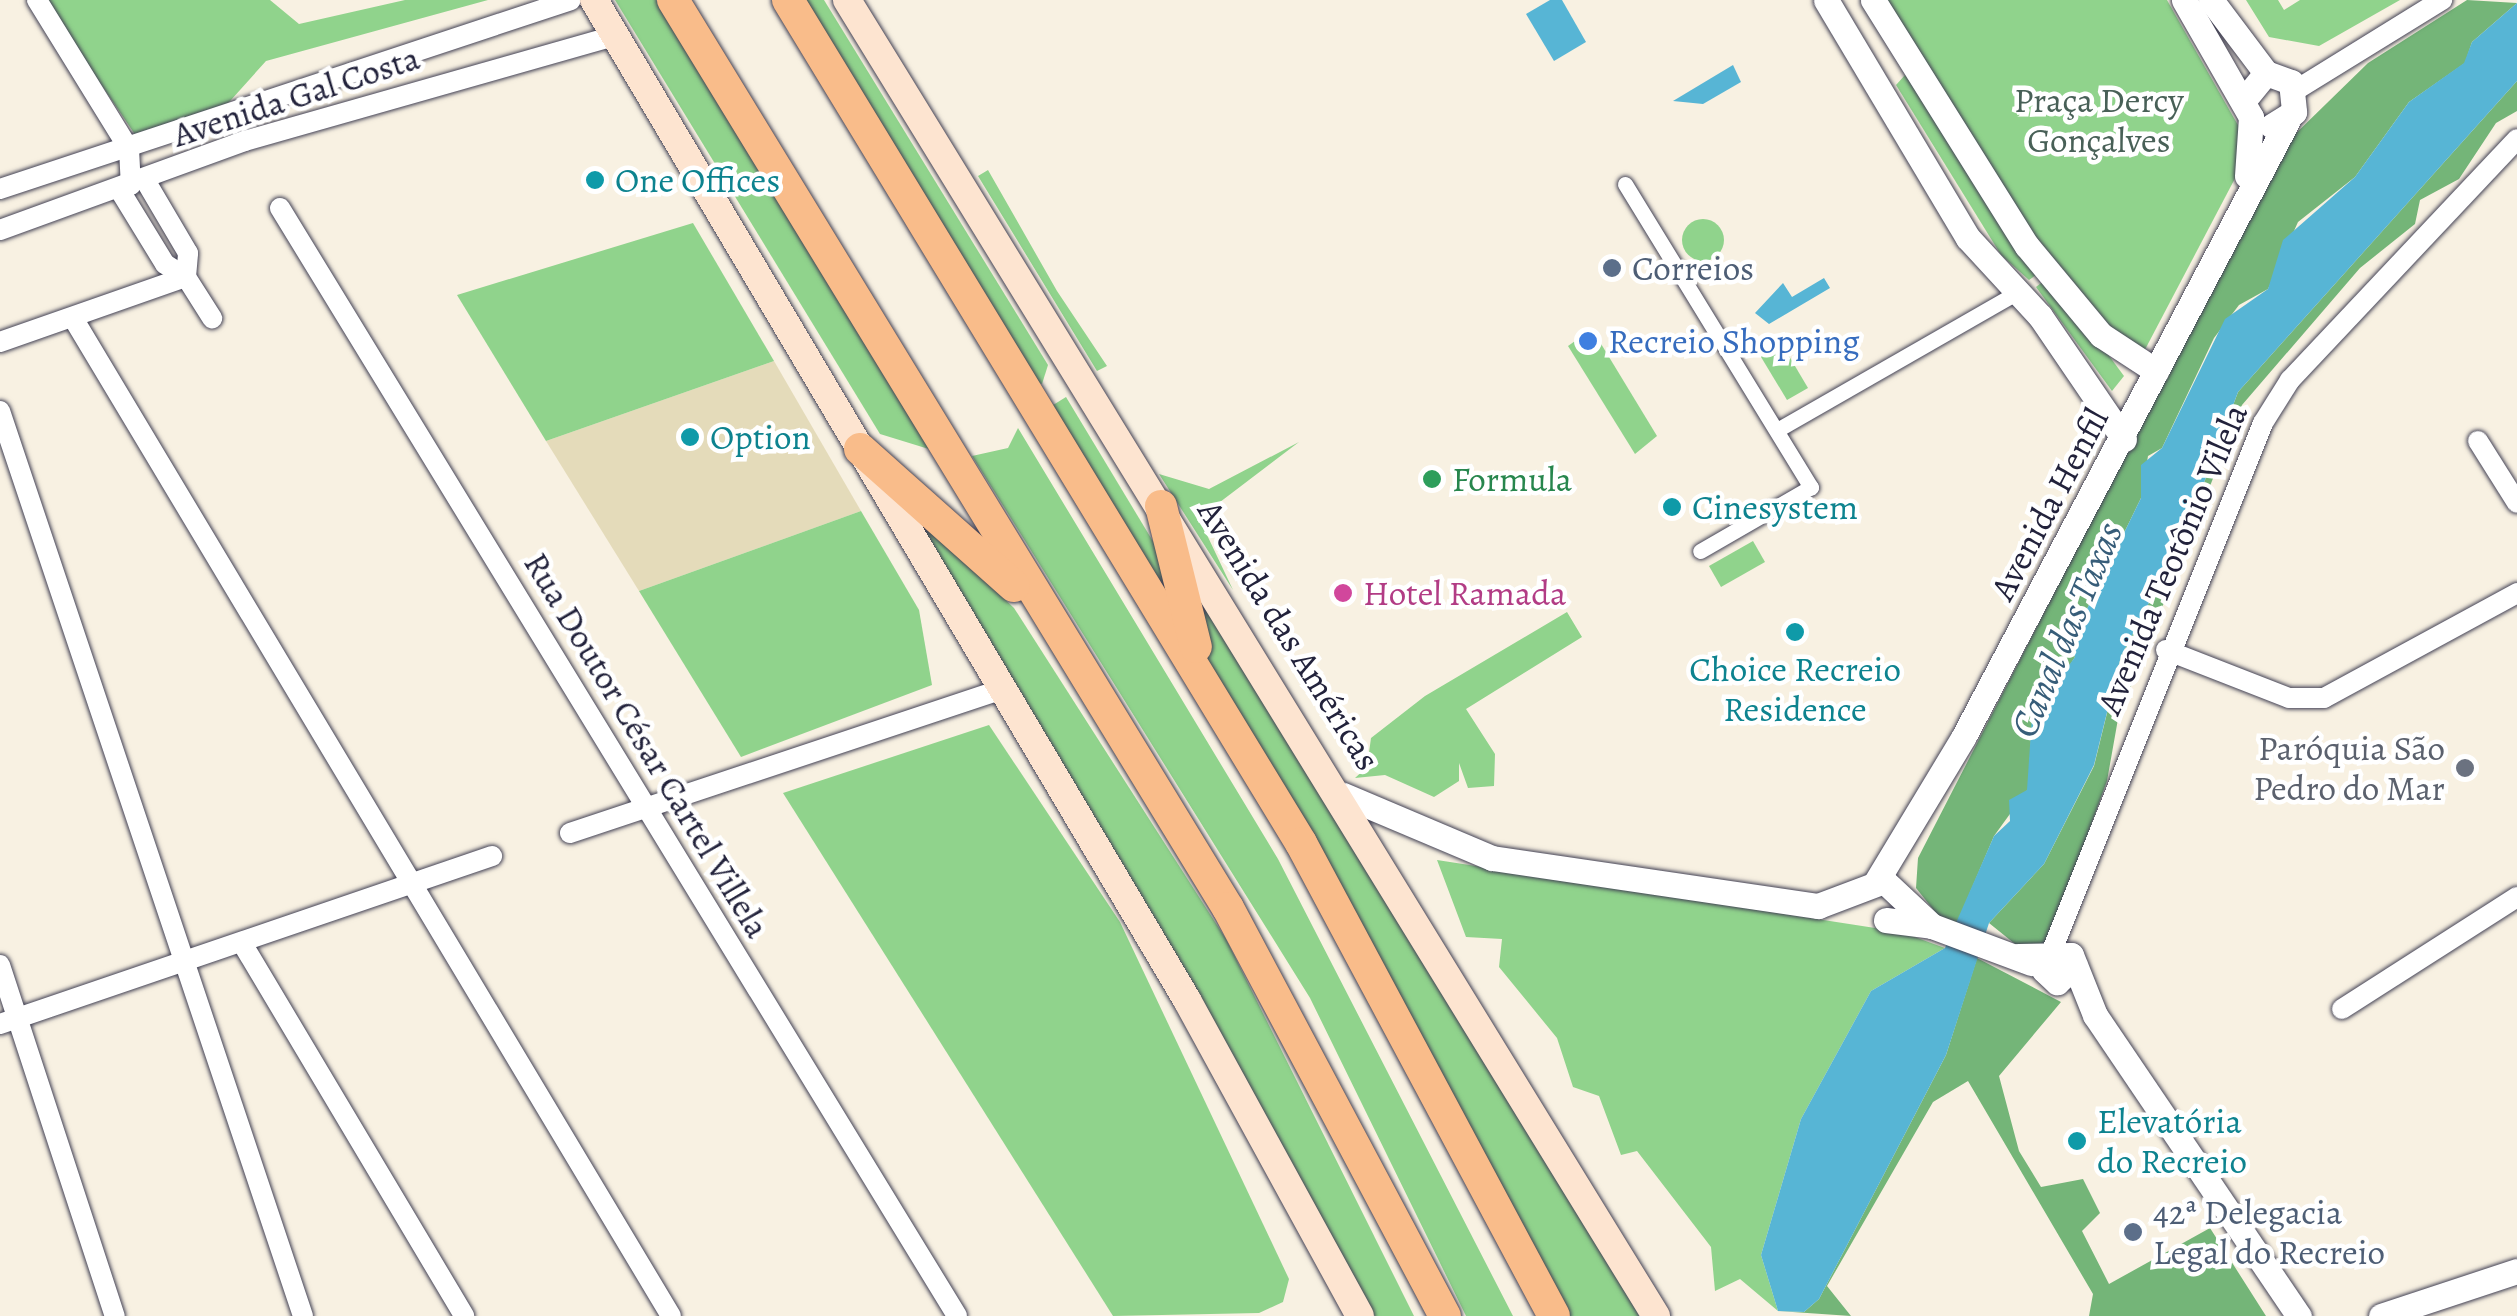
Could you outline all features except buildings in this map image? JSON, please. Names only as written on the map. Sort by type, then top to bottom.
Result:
[{"type":"highway","points":[[673,0],[1283,1002],[1446,1316]]},
{"type":"highway","points":[[788,0],[1203,676],[1476,1160],[1554,1316]]},
{"type":"highway","points":[[860,449],[1052,628]]},
{"type":"highway","points":[[1162,506],[1203,676]]},
{"type":"main road","points":[[594,0],[860,449],[996,691],[1187,1000],[1360,1316]]},
{"type":"main road","name":"Avenida das Américas","points":[[847,0],[1342,795],[1656,1316]]},
{"type":"street","points":[[36,0],[129,149],[132,185],[164,264],[186,277],[212,318]]},
{"type":"street","name":"Avenida Gal Costa","points":[[0,189],[236,116],[571,0]]},
{"type":"street","points":[[1826,0],[1968,238],[2016,293],[2124,439]]},
{"type":"street","points":[[1873,0],[2027,246],[2102,335],[2156,371]]},
{"type":"street","points":[[2184,0],[2248,108],[2268,126],[2288,120]]},
{"type":"street","points":[[2211,0],[2270,73],[2296,90],[2442,0]]},
{"type":"street","name":"Avenida Gal Costa","points":[[0,230],[245,142],[616,35]]},
{"type":"street","points":[[1868,76],[1905,52]]},
{"type":"street","points":[[2248,108],[2270,73]]},
{"type":"street","points":[[2270,73],[2320,77]]},
{"type":"street","name":"Avenida Henfil","points":[[1886,887],[1904,840],[2124,439],[2244,194],[2288,120],[2296,90]]},
{"type":"street","name":"Avenida Henfil","points":[[2244,194],[2248,108]]},
{"type":"street","points":[[236,116],[245,142]]},
{"type":"street","name":"Avenida Teotônio Vilela","points":[[2058,965],[2166,650],[2246,457],[2290,380],[2517,139]]},
{"type":"street","points":[[1625,184],[1811,487],[1700,551]]},
{"type":"street","name":"Rua Doutor César Cartel Villela","points":[[280,208],[957,1316]]},
{"type":"street","points":[[0,342],[186,277]]},
{"type":"street","points":[[1777,430],[2016,293]]},
{"type":"street","points":[[72,318],[671,1316]]},
{"type":"street","points":[[2085,384],[2104,476]]},
{"type":"street","points":[[0,411],[303,1316]]},
{"type":"street","points":[[2478,441],[2517,504]]},
{"type":"street","points":[[2166,650],[2290,698],[2324,698],[2517,593]]},
{"type":"street","points":[[570,833],[996,691]]},
{"type":"street","points":[[1342,795],[1492,858],[1818,906],[1886,887]]},
{"type":"street","points":[[9,1022],[492,856]]},
{"type":"street","points":[[1886,887],[1886,920]]},
{"type":"street","points":[[1886,887],[1864,909],[1886,920],[1941,929],[2008,953],[2058,965],[2299,1316]]},
{"type":"street","points":[[1886,887],[1941,929]]},
{"type":"street","points":[[2342,1009],[2517,897]]},
{"type":"street","points":[[242,943],[464,1316]]},
{"type":"street","points":[[0,965],[9,1022],[114,1316]]},
{"type":"street","points":[[2382,1316],[2517,1272]]},
{"type":"shaded area","points":[[774,361],[861,511],[639,591],[546,441]]},
{"type":"green space","points":[[44,0],[270,0],[299,24],[405,0],[488,0],[266,61],[222,110],[136,136]]},
{"type":"green space","points":[[615,0],[656,0],[932,450],[880,434]]},
{"type":"green space","points":[[794,0],[824,0],[1048,365],[1042,384],[1026,379]]},
{"type":"green space","name":"Praça Dercy Gonçalves","points":[[1883,0],[2167,0],[2251,148],[2139,361],[2017,214]]},
{"type":"green space","points":[[2246,0],[2278,0],[2284,10],[2300,0],[2400,0],[2319,46],[2269,37]]},
{"type":"green space","points":[[2467,0],[2517,3],[2472,42],[2465,63],[2409,102],[2355,177],[2298,222],[2268,289],[2239,305],[2214,338],[2162,448],[2148,456],[2141,498],[2070,644],[2075,657],[2032,724],[2028,789],[1994,836],[1957,923],[1940,918],[1916,888],[1918,858],[2285,144],[2368,63]]},
{"type":"green space","points":[[1905,75],[2043,270],[2029,280],[2001,255],[1896,85]]},
{"type":"green space","points":[[2517,81],[2517,111],[2496,123],[2459,179],[2420,200],[2415,224],[2360,268],[2242,405],[2118,719],[2107,781],[2048,944],[2015,944],[1989,923],[2044,864],[2094,766],[2121,656],[2184,536],[2238,392]]},
{"type":"green space","points":[[988,170],[1057,291],[1107,366],[1097,371],[978,176]]},
{"type":"green space","points":[[1703,219],[1718,225],[1724,240],[1718,255],[1703,261],[1688,255],[1682,240],[1688,225]]},
{"type":"green space","points":[[693,223],[774,361],[546,441],[457,295]]},
{"type":"green space","points":[[2050,276],[2124,376],[2112,391],[2036,287]]},
{"type":"green space","points":[[1592,329],[1657,436],[1635,454],[1568,346]]},
{"type":"green space","points":[[1779,339],[1808,388],[1787,400],[1758,352]]},
{"type":"green space","points":[[1066,397],[1154,543],[1173,620],[1045,410]]},
{"type":"green space","points":[[1018,428],[1278,859],[1513,1316],[1466,1316],[1310,998],[972,456],[1008,448]]},
{"type":"green space","points":[[1299,442],[1199,518],[1233,590],[1159,474],[1209,489]]},
{"type":"green space","points":[[902,502],[1014,608],[1226,939],[1414,1316],[1375,1316]]},
{"type":"green space","points":[[861,511],[919,610],[932,685],[741,757],[639,591]]},
{"type":"green space","points":[[1753,541],[1765,562],[1721,587],[1709,566]]},
{"type":"green space","points":[[1193,584],[1609,1259],[1639,1316],[1563,1316],[1203,654]]},
{"type":"green space","points":[[1567,612],[1582,637],[1466,709],[1495,754],[1494,786],[1468,788],[1459,763],[1459,781],[1434,797],[1385,775],[1355,778],[1367,767],[1371,738],[1425,696]]},
{"type":"green space","points":[[989,725],[1120,922],[1289,1279],[1283,1302],[1259,1313],[1113,1316],[783,793]]},
{"type":"green space","points":[[1437,860],[1901,932],[1945,948],[1871,991],[1801,1119],[1761,1255],[1778,1311],[1740,1279],[1715,1291],[1711,1247],[1637,1151],[1621,1155],[1599,1096],[1573,1087],[1557,1038],[1499,967],[1502,939],[1466,937]]},
{"type":"green space","points":[[1977,958],[2061,1002],[1999,1076],[2019,1151],[2041,1187],[2083,1179],[2100,1213],[2082,1231],[2109,1284],[2210,1228],[2266,1316],[2089,1316],[2093,1294],[1968,1081],[1933,1102],[1827,1286],[1851,1316],[1778,1311],[1804,1312],[1819,1299],[1946,1055]]},
{"type":"water","points":[[1550,0],[1562,0],[1586,42],[1554,61],[1526,14]]},
{"type":"water","points":[[2517,3],[2517,81],[2238,392],[2184,536],[2121,656],[2094,765],[2044,864],[1989,923],[1946,1055],[1819,1299],[1804,1312],[1778,1311],[1761,1255],[1801,1119],[1871,991],[1945,948],[1994,836],[2010,821],[2009,800],[2027,790],[2032,716],[2075,657],[2070,644],[2141,498],[2141,465],[2162,448],[2225,319],[2268,289],[2283,240],[2355,177],[2409,102],[2464,63],[2472,42]]},
{"type":"water","points":[[1733,65],[1741,82],[1703,104],[1673,101]]},
{"type":"water","points":[[1824,278],[1830,288],[1769,324],[1755,313],[1783,283],[1792,297]]},
{"type":"place","name":"One Offices","points":[[595,180]]},
{"type":"place","name":"Correios","points":[[1612,268]]},
{"type":"place","name":"Recreio Shopping","points":[[1588,341]]},
{"type":"place","name":"Option","points":[[690,437]]},
{"type":"place","name":"Formula","points":[[1432,479]]},
{"type":"place","name":"Cinesystem","points":[[1672,507]]},
{"type":"place","name":"Hotel Ramada","points":[[1343,593]]},
{"type":"place","name":"Choice Recreio Residence","points":[[1795,632]]},
{"type":"place","name":"Paróquia São Pedro do Mar","points":[[2465,768]]},
{"type":"place","name":"Elevatória do Recreio","points":[[2077,1141]]},
{"type":"place","name":"42ª Delegacia Legal do Recreio","points":[[2133,1232]]},
{"type":"water label","name":"Canal das Taxas","points":[[2067,630]]}]
